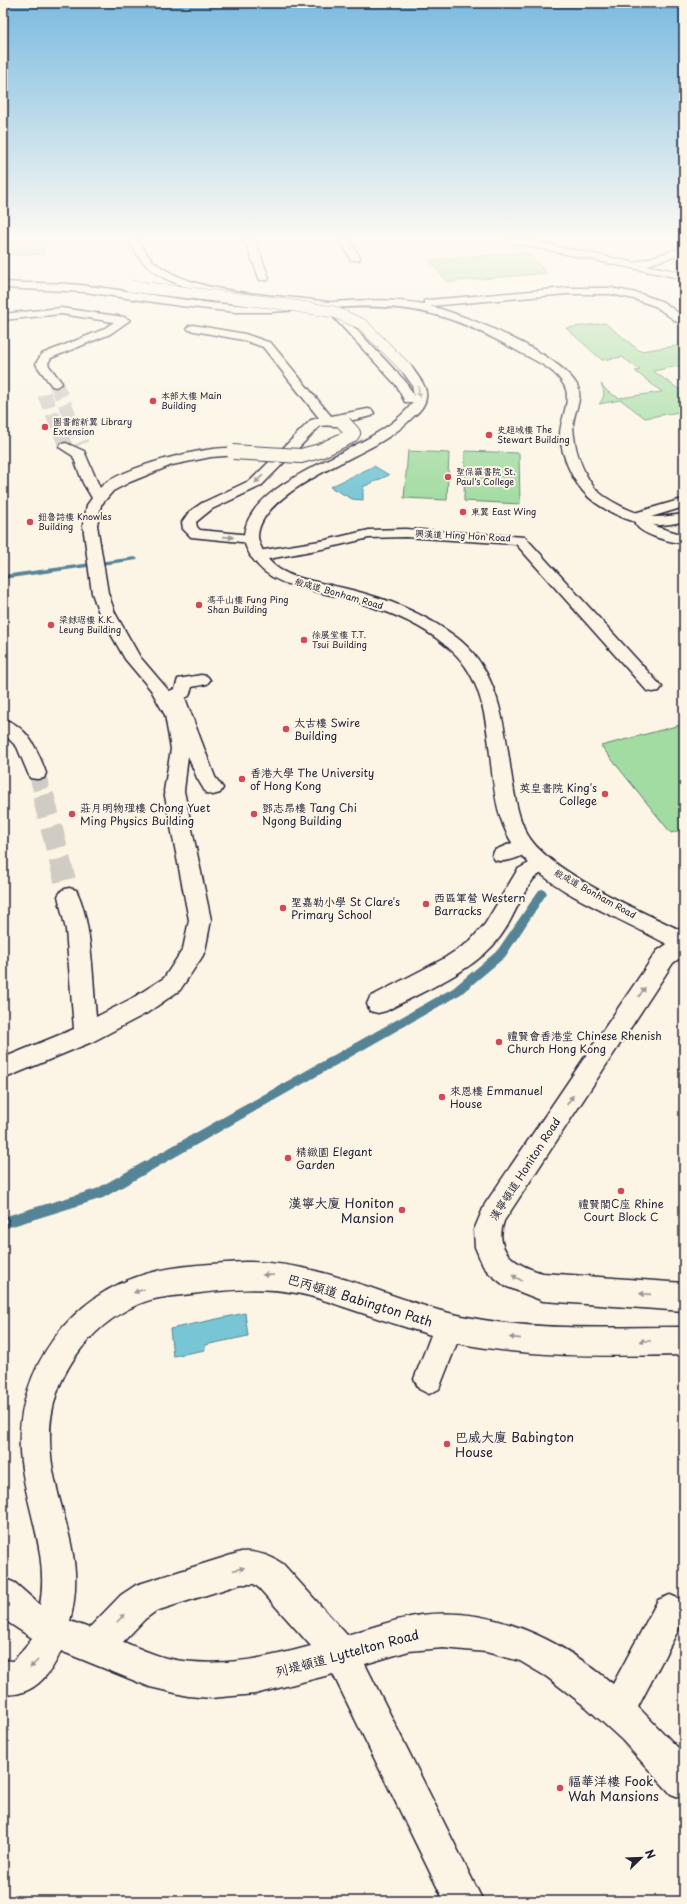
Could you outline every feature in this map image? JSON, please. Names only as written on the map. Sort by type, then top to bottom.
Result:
[{"type":"main road","points":[[56,383],[54,379],[42,376],[42,363],[46,356],[111,329]]},
{"type":"main road","points":[[3,1069],[86,1034],[139,1006],[172,984],[194,951],[200,920],[174,791],[180,749],[174,715],[158,687],[133,659],[107,613],[100,593],[90,525],[94,505],[108,488],[125,479],[168,462],[211,453],[233,452],[291,456],[313,453],[350,436],[353,433],[336,421],[267,346],[245,337],[198,329]]},
{"type":"main road","points":[[350,329],[401,384],[409,398],[409,416]]},
{"type":"main road","points":[[367,329],[407,369],[418,385],[421,395],[419,401],[409,416],[390,431],[296,483],[270,500],[257,515],[251,531],[251,539],[196,534],[190,529],[189,522],[194,515],[208,506],[256,483],[313,425],[368,413]]},
{"type":"main road","points":[[488,329],[557,370],[572,388],[574,394],[568,423],[567,438],[573,461],[580,479],[593,494],[621,512],[684,528]]},
{"type":"main road","points":[[66,447],[81,449],[90,483],[99,498]]},
{"type":"main road","points":[[86,468],[95,475],[125,479]]},
{"type":"main road","points":[[679,504],[645,519],[642,524],[652,530],[684,540]]},
{"type":"main road","points":[[645,519],[684,518]]},
{"type":"main road","name":"興漢道 Hing Hon Road","points":[[258,556],[327,544],[369,534],[405,533],[520,540],[653,686]]},
{"type":"main road","name":"般咸道 Bonham Road","points":[[251,539],[258,556],[276,574],[300,583],[343,593],[392,609],[433,628],[459,648],[478,672],[488,697],[506,802],[511,820],[524,845],[542,864],[581,889],[684,943]]},
{"type":"main road","points":[[201,680],[184,683],[183,692],[174,695],[206,778],[213,788]]},
{"type":"main road","points":[[3,725],[9,728],[27,746],[37,773]]},
{"type":"main road","points":[[502,856],[524,845]]},
{"type":"main road","points":[[378,1004],[451,965],[477,948],[493,930],[525,874],[542,864]]},
{"type":"main road","points":[[70,896],[78,930],[86,1034]]},
{"type":"main road","name":"漢寧頓道 Honiton Road","points":[[684,943],[665,957],[494,1213],[487,1236],[489,1248],[496,1260],[506,1271],[529,1284],[543,1287],[684,1297]]},
{"type":"main road","name":"巴丙頓道 Babington Path","points":[[3,1677],[16,1678],[27,1671],[39,1660],[51,1632],[58,1600],[59,1572],[56,1552],[37,1469],[35,1424],[46,1380],[58,1357],[72,1338],[100,1312],[116,1300],[134,1292],[151,1287],[226,1276],[268,1274],[310,1282],[449,1327],[472,1332],[563,1341],[684,1341]]},
{"type":"main road","points":[[429,1379],[449,1327]]},
{"type":"main road","points":[[95,1647],[133,1606],[148,1596],[234,1570],[251,1567],[262,1569],[271,1576],[342,1655],[464,1901]]},
{"type":"main road","name":"列堤頓道 Lyttelton Road","points":[[3,1595],[14,1607],[32,1621],[51,1632],[165,1674],[197,1680],[231,1680],[258,1676],[342,1655],[399,1637],[431,1631],[468,1633],[501,1638],[537,1652],[577,1678],[618,1711],[684,1781]]},
{"type":"main road","points":[[618,1711],[670,1612]]},
{"type":"green space","points":[[567,329],[612,329],[640,351],[684,345],[684,365],[653,371],[684,393],[684,411],[645,418],[621,400],[599,404],[604,394],[601,384],[608,392],[619,398],[662,392],[635,371],[640,370],[622,357],[602,360]]},
{"type":"green space","points":[[408,451],[449,453],[447,500],[404,498]]},
{"type":"green space","points":[[465,451],[519,453],[520,504],[464,501]]},
{"type":"green space","points":[[684,724],[684,829],[671,833],[601,746]]},
{"type":"water","points":[[374,466],[389,475],[363,487],[363,500],[352,499],[330,487]]},
{"type":"water","points":[[245,1313],[248,1336],[205,1345],[205,1350],[173,1356],[170,1329]]},
{"type":"waterway","points":[[3,577],[135,559]]},
{"type":"waterway","points":[[3,1223],[99,1194],[457,991],[501,954],[542,893]]},
{"type":"tunnel","points":[[56,384],[82,444]]},
{"type":"tunnel","points":[[44,394],[66,447]]},
{"type":"tunnel","points":[[37,773],[43,796]]},
{"type":"tunnel","points":[[43,795],[69,896]]},
{"type":"place","name":"本部大樓 Main Building","points":[[153,401]]},
{"type":"place","name":"圖書館新翼 Library Extension","points":[[45,427]]},
{"type":"place","name":"史超域樓 The Stewart Building","points":[[489,435]]},
{"type":"place","name":"聖保羅書院 St. Paul's College","points":[[448,477]]},
{"type":"place","name":"東翼 East Wing","points":[[463,512]]},
{"type":"place","name":"鈕魯詩樓 Knowles Building","points":[[30,522]]},
{"type":"place","name":"馮平山樓 Fung Ping Shan Building","points":[[199,605]]},
{"type":"place","name":"梁銶琚樓 K.K. Leung Building","points":[[51,625]]},
{"type":"place","name":"徐展堂樓 T.T. Tsui Building","points":[[304,640]]},
{"type":"place","name":"太古樓 Swire Building","points":[[286,729]]},
{"type":"place","name":"香港大學 The University of Hong Kong","points":[[242,779]]},
{"type":"place","name":"英皇書院 King's College","points":[[605,794]]},
{"type":"place","name":"莊月明物理樓 Chong Yuet Ming Physics Building","points":[[72,814]]},
{"type":"place","name":"鄧志昂樓 Tang Chi Ngong Building","points":[[254,814]]},
{"type":"place","name":"西區軍營 Western Barracks","points":[[426,904]]},
{"type":"place","name":"聖嘉勒小學 St Clare's Primary School","points":[[283,908]]},
{"type":"place","name":"禮賢會香港堂 Chinese Rhenish Church Hong Kong","points":[[499,1042]]},
{"type":"place","name":"來恩樓 Emmanuel House","points":[[442,1097]]},
{"type":"place","name":"精緻園 Elegant Garden","points":[[288,1158]]},
{"type":"place","name":"禮賢閣C座 Rhine Court Block C","points":[[621,1191]]},
{"type":"place","name":"漢寧大廈 Honiton Mansion","points":[[402,1210]]},
{"type":"place","name":"巴威大廈 Babington House","points":[[447,1444]]},
{"type":"place","name":"福華洋樓 Fook Wah Mansions","points":[[560,1788]]}]
